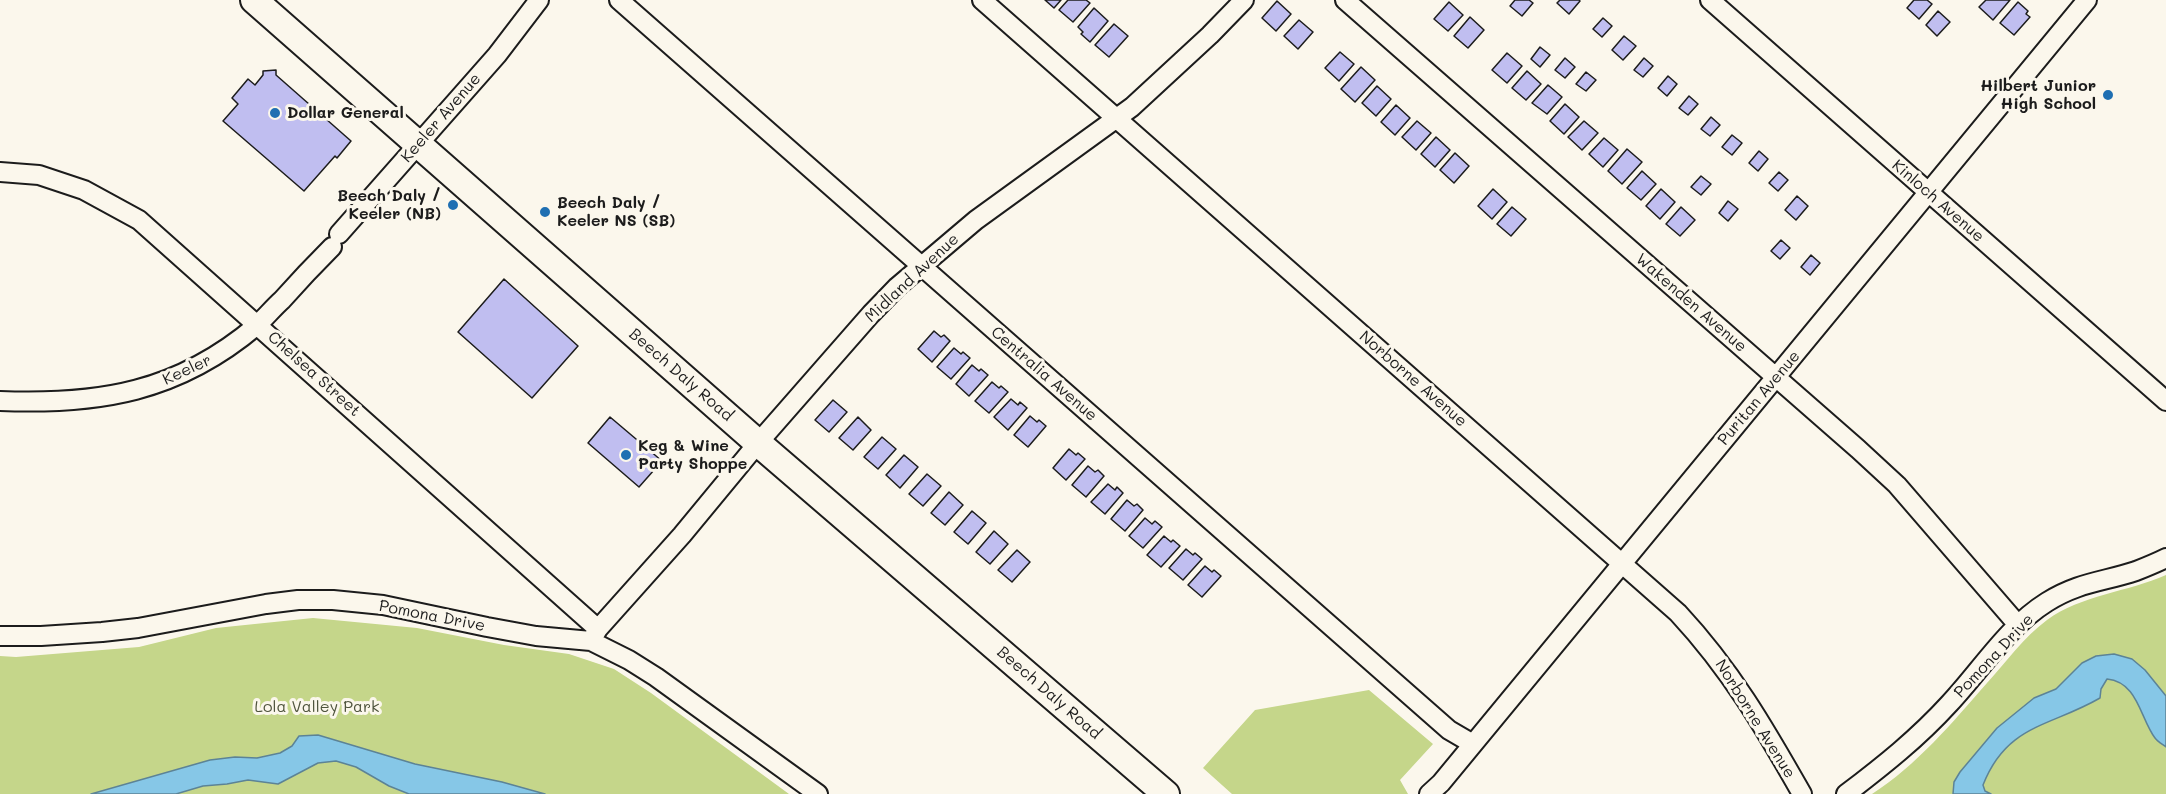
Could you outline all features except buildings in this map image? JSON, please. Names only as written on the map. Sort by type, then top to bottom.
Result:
[{"type":"main road","name":"Beech Daly Road","points":[[254,0],[758,443],[1166,794]]},
{"type":"street","name":"Keeler Avenue","points":[[335,240],[496,55],[539,0]]},
{"type":"street","name":"Centralia Avenue","points":[[619,0],[1449,730],[1473,744]]},
{"type":"street","name":"Norborne Avenue","points":[[982,0],[1678,613],[1714,654],[1751,706],[1802,794]]},
{"type":"street","name":"Midland Avenue","points":[[594,635],[758,443],[897,287],[976,220],[1117,118],[1160,83],[1244,0]]},
{"type":"street","name":"Wakenden Avenue","points":[[1345,0],[1897,486],[2018,625]]},
{"type":"street","name":"Kinloch Avenue","points":[[1710,0],[2166,401]]},
{"type":"street","name":"Puritan Avenue","points":[[1429,794],[1441,783],[1929,193],[2081,2]]},
{"type":"street","name":"Chelsea Street","points":[[0,172],[39,175],[84,190],[139,220],[258,325],[594,635]]},
{"type":"street","name":"Keeler","points":[[0,401],[58,403],[82,401],[137,390],[169,379],[214,358],[258,325],[335,240]]},
{"type":"street","name":"Pomona Drive","points":[[1846,794],[1927,727],[2018,625],[2046,603],[2072,588],[2093,580],[2137,570],[2166,558]]},
{"type":"street","name":"Pomona Drive","points":[[0,636],[102,632],[298,600],[333,600],[383,605],[536,636],[594,635],[818,794]]},
{"type":"green space","points":[[2166,575],[2166,794],[1872,794],[1919,757],[2023,642],[2047,620],[2090,599]]},
{"type":"green space","name":"Lola Valley Park","points":[[313,618],[417,628],[504,645],[569,654],[614,669],[651,693],[789,794],[0,794],[0,656],[16,657],[139,647],[216,628]]},
{"type":"green space","points":[[1369,690],[1433,744],[1400,780],[1408,794],[1232,794],[1203,768],[1255,710]]},
{"type":"water","points":[[2114,654],[2132,659],[2145,670],[2166,696],[2166,747],[2155,738],[2132,694],[2117,682],[2107,679],[2101,689],[2100,698],[2017,738],[2004,750],[1983,785],[1985,791],[1991,794],[1953,794],[1954,782],[1960,772],[1997,728],[2034,698],[2056,689],[2082,663],[2096,656]]},
{"type":"water","points":[[318,735],[415,764],[502,782],[545,794],[409,794],[389,786],[356,767],[336,761],[318,763],[278,784],[248,780],[203,786],[176,794],[91,794],[210,760],[235,757],[257,758],[280,753],[292,746],[299,736]]},
{"type":"place","name":"Hilbert Junior High School","points":[[2108,95]]},
{"type":"place","name":"Dollar General","points":[[275,113]]},
{"type":"place","name":"Beech Daly / Keeler (NB)","points":[[453,205]]},
{"type":"place","name":"Beech Daly / Keeler NS (SB)","points":[[545,212]]},
{"type":"place","name":"Keg & Wine Party Shoppe","points":[[626,455]]}]
